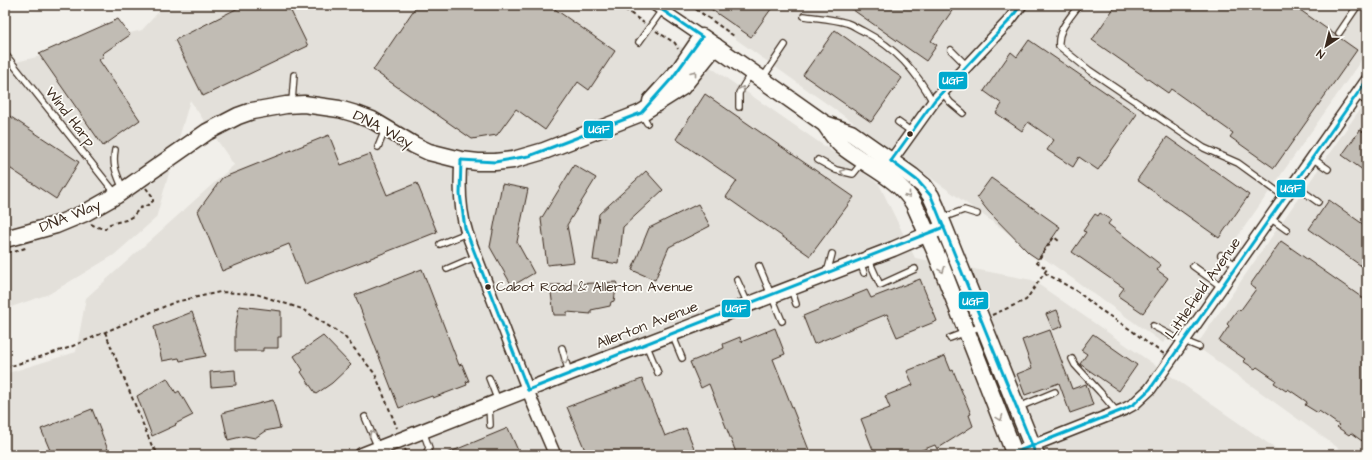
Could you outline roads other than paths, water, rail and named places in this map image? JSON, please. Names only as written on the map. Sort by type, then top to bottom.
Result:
[{"type":"main road","points":[[708,42],[825,124],[851,133],[924,186],[943,223],[1034,450]]},
{"type":"main road","name":"DNA Way","points":[[5,239],[56,225],[78,215],[121,193],[208,132],[222,124],[252,111],[269,107],[292,105],[321,106],[339,109],[356,114],[386,128],[429,152],[460,160],[495,162],[529,156],[644,118],[676,73],[708,42]]},
{"type":"main road","points":[[825,124],[841,145],[905,191],[914,204],[966,332],[1012,454]]},
{"type":"street","points":[[891,161],[933,102],[1011,19],[1021,5]]},
{"type":"street","points":[[659,7],[708,42]]},
{"type":"street","name":"Littlefield Avenue","points":[[1012,454],[1034,450],[1134,404],[1150,389],[1367,80]]},
{"type":"street","points":[[460,160],[459,193],[461,211],[467,233],[475,257],[555,455]]},
{"type":"street","name":"Allerton Avenue","points":[[362,455],[384,448],[423,431],[790,287],[827,273],[863,264],[927,234],[943,223]]},
{"type":"lane","points":[[5,13],[7,5]]},
{"type":"lane","points":[[1079,5],[1062,29],[1058,38],[1059,46],[1089,70],[1191,140],[1204,148],[1238,163],[1285,197]]},
{"type":"lane","points":[[1339,33],[1358,5]]},
{"type":"lane","points":[[639,42],[659,7]]},
{"type":"lane","points":[[804,16],[848,23],[871,35],[892,49],[907,63],[923,84],[933,102]]},
{"type":"lane","points":[[739,107],[739,93],[785,45]]},
{"type":"lane","points":[[951,50],[967,66]]},
{"type":"lane","name":"Wind Harp","points":[[5,54],[121,193]]},
{"type":"lane","points":[[292,105],[294,75]]},
{"type":"lane","points":[[942,92],[950,102],[964,113]]},
{"type":"lane","points":[[1357,95],[1367,102]]},
{"type":"lane","points":[[898,122],[912,132]]},
{"type":"lane","points":[[378,147],[386,128]]},
{"type":"lane","points":[[115,150],[113,159],[114,170],[121,193]]},
{"type":"lane","points":[[1312,158],[1328,169]]},
{"type":"lane","points":[[818,160],[836,170],[853,174],[864,161]]},
{"type":"lane","points":[[1294,185],[1318,202]]},
{"type":"lane","points":[[943,223],[964,210],[977,214]]},
{"type":"lane","points":[[1270,218],[1287,230]]},
{"type":"lane","points":[[440,244],[467,233]]},
{"type":"lane","points":[[827,273],[832,254]]},
{"type":"lane","points":[[1221,255],[1237,266]]},
{"type":"lane","points":[[448,269],[475,257]]},
{"type":"lane","points":[[863,264],[880,285],[915,269]]},
{"type":"lane","points":[[759,266],[782,320]]},
{"type":"lane","points":[[1192,266],[1222,287]]},
{"type":"lane","points":[[737,280],[748,304]]},
{"type":"lane","points":[[790,287],[796,304]]},
{"type":"lane","points":[[950,338],[966,332],[983,322]]},
{"type":"lane","points":[[1153,326],[1199,347]]},
{"type":"lane","points":[[672,334],[682,358]]},
{"type":"lane","points":[[646,344],[658,373]]},
{"type":"lane","points":[[562,348],[570,373]]},
{"type":"lane","points":[[1072,359],[1075,365],[1116,412]]},
{"type":"lane","points":[[489,378],[494,404],[490,425]]},
{"type":"lane","points":[[1016,407],[1055,392]]},
{"type":"lane","points":[[364,417],[384,448]]},
{"type":"lane","points":[[423,431],[429,448],[425,455]]},
{"type":"place","name":"Cabot Road & Allerton Avenue","points":[[488,287]]}]
